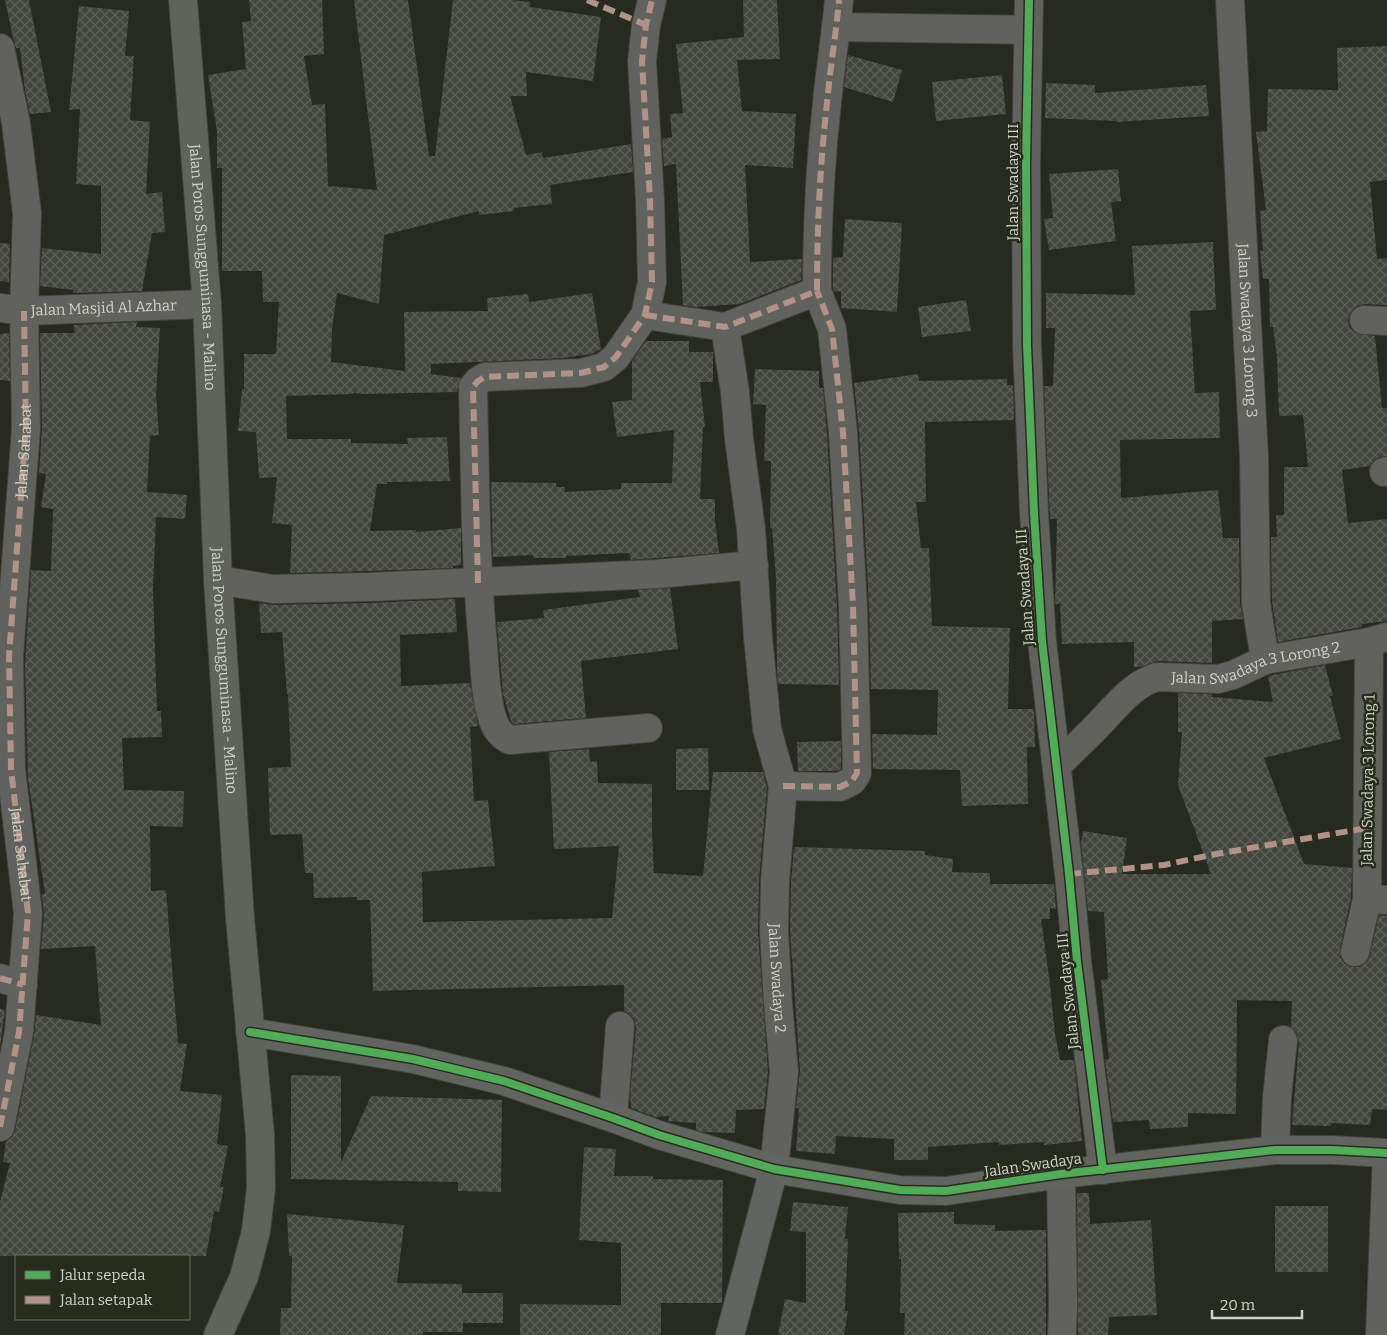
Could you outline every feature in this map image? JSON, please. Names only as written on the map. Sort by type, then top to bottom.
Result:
[{"type":"main road","name":"Jalan Poros Sungguminasa - Malino","points":[[183,0],[207,304],[218,580],[240,918],[260,1135],[261,1188],[256,1231],[244,1277],[218,1335]]},
{"type":"street","points":[[648,728],[510,740],[502,736],[492,717],[487,688],[478,583],[473,387],[485,377],[581,373],[604,367],[616,356],[645,315],[652,282],[650,200],[642,61],[646,26],[652,0]]},
{"type":"street","points":[[724,328],[735,392],[754,566],[758,637],[767,729],[783,786],[840,786],[852,781],[857,773],[854,622],[843,432],[832,329],[817,291],[816,246],[826,104],[839,0]]},
{"type":"street","name":"Jalan Swadaya III","points":[[1029,0],[1026,163],[1027,345],[1034,513],[1042,641],[1069,874],[1077,961],[1103,1170]]},
{"type":"street","name":"Jalan Swadaya 3 Lorong 3","points":[[1230,0],[1254,457],[1256,603],[1265,660]]},
{"type":"street","points":[[836,27],[1028,30]]},
{"type":"street","name":"Jalan Sahabat","points":[[0,48],[16,123],[27,213],[12,309],[26,428],[9,656],[11,769],[28,913],[11,982],[19,1032],[0,1127]]},
{"type":"street","points":[[645,315],[724,328],[817,291]]},
{"type":"street","name":"Jalan Masjid Al Azhar","points":[[12,309],[207,304]]},
{"type":"street","points":[[218,580],[273,589],[478,583],[656,574],[754,566]]},
{"type":"street","name":"Jalan Swadaya 3 Lorong 2","points":[[1057,766],[1139,684],[1157,677],[1218,679],[1265,660],[1378,639]]},
{"type":"street","name":"Jalan Swadaya 3 Lorong 1","points":[[1355,952],[1377,899],[1378,639]]},
{"type":"street","name":"Jalan Swadaya 2","points":[[774,1168],[784,1072],[774,931],[775,881],[783,786]]},
{"type":"street","points":[[612,1118],[620,1026]]},
{"type":"street","name":"Jalan Swadaya","points":[[250,1032],[413,1059],[504,1081],[659,1135],[774,1168],[900,1190],[946,1191],[1061,1174],[1276,1150],[1332,1150],[1387,1153]]},
{"type":"street","points":[[1276,1150],[1277,1097],[1283,1040]]},
{"type":"street","points":[[1380,1335],[1387,1153]]},
{"type":"street","points":[[730,1335],[774,1168]]},
{"type":"street","points":[[1061,1174],[1062,1335]]},
{"type":"building","points":[[5,0],[29,0],[51,112],[30,114],[20,48],[16,48],[14,42]]},
{"type":"building","points":[[249,0],[322,0],[324,54],[304,56],[312,105],[325,104],[328,186],[377,190],[354,0],[408,0],[429,156],[435,156],[453,0],[512,0],[530,2],[530,7],[601,17],[593,81],[526,72],[527,96],[510,96],[526,155],[542,152],[543,158],[631,144],[633,172],[550,185],[552,204],[514,208],[514,211],[479,215],[479,211],[384,235],[379,304],[337,293],[332,328],[331,362],[405,371],[404,312],[488,311],[487,298],[528,294],[529,302],[592,293],[601,349],[591,354],[563,358],[431,364],[431,374],[461,378],[457,392],[286,396],[287,439],[351,439],[351,443],[408,444],[407,438],[447,437],[450,481],[387,482],[387,484],[377,484],[370,531],[416,530],[416,532],[461,528],[461,565],[453,566],[453,568],[290,573],[292,525],[272,523],[277,477],[259,478],[256,432],[238,431],[242,389],[244,389],[244,354],[276,354],[279,302],[263,302],[262,271],[222,271],[222,168],[217,168],[217,131],[208,75],[246,69],[242,22],[251,21]]},
{"type":"building","points":[[743,0],[777,0],[780,59],[737,60],[742,111],[796,114],[793,168],[745,165],[750,262],[802,259],[801,280],[740,304],[695,307],[683,305],[676,164],[664,166],[662,139],[672,137],[670,114],[683,113],[676,44],[744,37]]},
{"type":"building","points":[[79,6],[129,11],[125,56],[134,56],[130,120],[150,122],[146,194],[162,192],[165,232],[152,233],[142,291],[73,293],[73,290],[40,286],[42,248],[101,254],[101,186],[76,184],[80,109],[69,110]]},
{"type":"building","points":[[1387,46],[1387,180],[1370,182],[1377,259],[1387,258],[1387,305],[1365,304],[1357,306],[1351,312],[1348,320],[1350,328],[1356,333],[1375,336],[1382,408],[1387,408],[1387,456],[1379,457],[1370,466],[1342,470],[1348,523],[1387,519],[1387,621],[1362,624],[1362,627],[1278,642],[1272,602],[1271,537],[1277,537],[1276,515],[1284,515],[1284,467],[1308,467],[1303,415],[1279,416],[1277,357],[1273,327],[1270,327],[1269,279],[1263,279],[1260,251],[1263,251],[1260,211],[1266,210],[1256,132],[1267,131],[1268,89],[1338,90],[1337,48]]},
{"type":"building","points":[[848,55],[902,70],[893,102],[844,87]]},
{"type":"building","points":[[1002,75],[1006,114],[936,121],[932,82]]},
{"type":"building","points":[[1046,83],[1095,85],[1095,93],[1206,85],[1209,116],[1116,122],[1045,118]]},
{"type":"building","points":[[1118,169],[1121,201],[1111,202],[1116,241],[1049,250],[1044,219],[1053,218],[1049,174]]},
{"type":"building","points":[[845,219],[902,223],[897,312],[841,308],[841,291],[834,292],[833,288],[833,258],[843,257]]},
{"type":"building","points":[[1213,242],[1216,310],[1190,311],[1195,393],[1219,392],[1220,438],[1120,440],[1121,498],[1218,490],[1223,538],[1239,538],[1240,603],[1243,619],[1212,621],[1212,663],[1158,661],[1134,667],[1134,642],[1062,644],[1060,604],[1055,604],[1057,519],[1050,519],[1044,386],[1053,386],[1055,328],[1046,328],[1046,293],[1135,295],[1132,246]]},
{"type":"building","points":[[0,243],[10,244],[9,282],[0,281]]},
{"type":"building","points":[[966,300],[971,331],[922,337],[918,307]]},
{"type":"building","points":[[137,322],[136,327],[160,328],[156,395],[159,435],[150,436],[147,492],[187,495],[185,519],[156,517],[153,588],[157,711],[161,711],[162,737],[122,738],[124,790],[184,791],[183,827],[150,826],[151,891],[166,890],[178,1043],[187,1044],[180,1091],[222,1095],[217,1144],[228,1146],[220,1187],[224,1187],[219,1212],[214,1211],[206,1256],[0,1256],[0,1202],[10,1163],[3,1162],[6,1141],[12,1137],[15,1130],[34,1035],[36,1015],[101,1025],[95,946],[41,949],[44,914],[42,894],[45,894],[28,778],[25,664],[31,570],[51,571],[53,509],[41,507],[46,474],[39,473],[42,428],[40,333],[74,333],[74,325]]},
{"type":"building","points":[[9,333],[10,381],[0,380],[0,334]]},
{"type":"building","points":[[646,341],[689,341],[689,352],[713,352],[713,382],[700,382],[705,427],[703,427],[700,499],[715,499],[715,521],[719,553],[631,560],[629,553],[566,556],[566,558],[534,558],[533,555],[493,557],[491,482],[556,483],[556,487],[565,487],[565,492],[621,489],[621,483],[672,483],[674,430],[617,437],[612,402],[632,400],[632,361]]},
{"type":"building","points":[[755,369],[819,371],[819,388],[823,388],[827,433],[837,607],[839,685],[778,684],[776,579],[772,528],[770,528],[771,461],[764,461],[766,405],[753,404]]},
{"type":"building","points":[[918,374],[919,381],[1007,379],[1007,385],[1013,385],[1014,420],[925,422],[926,502],[916,502],[921,548],[929,548],[932,626],[1010,628],[1008,709],[1034,709],[1035,747],[1027,747],[1028,804],[962,806],[960,770],[873,769],[872,734],[937,735],[938,690],[871,689],[869,605],[859,431],[854,383]]},
{"type":"building","points":[[670,588],[678,649],[581,661],[586,718],[514,724],[511,721],[503,694],[497,622],[544,618],[543,610],[640,597],[638,590]]},
{"type":"building","points":[[455,599],[457,632],[400,635],[401,686],[470,683],[478,726],[470,727],[474,801],[488,800],[495,866],[422,872],[423,922],[612,918],[619,846],[554,849],[549,752],[589,749],[590,762],[597,761],[598,783],[652,784],[654,873],[703,876],[713,772],[763,772],[767,788],[759,880],[758,931],[768,1072],[764,1109],[736,1110],[735,1133],[703,1132],[696,1130],[696,1123],[668,1121],[669,1116],[655,1117],[631,1108],[630,1095],[636,1027],[634,1019],[629,1013],[624,1011],[624,985],[373,991],[370,900],[357,900],[357,897],[314,898],[313,873],[305,873],[302,834],[270,835],[268,768],[291,767],[288,694],[282,632],[261,633],[259,603],[273,605]]},
{"type":"building","points":[[1325,665],[1333,696],[1330,696],[1341,739],[1264,758],[1304,864],[1352,868],[1351,897],[1340,949],[1340,957],[1345,964],[1351,967],[1359,967],[1367,962],[1379,915],[1387,916],[1387,1110],[1372,1109],[1370,1125],[1331,1123],[1331,1126],[1292,1125],[1299,1042],[1297,1033],[1291,1027],[1292,1001],[1237,1000],[1236,1114],[1188,1113],[1188,1127],[1150,1129],[1149,1120],[1113,1122],[1105,1059],[1109,1059],[1101,980],[1108,979],[1104,912],[1088,911],[1081,843],[1083,831],[1127,838],[1122,874],[1211,874],[1178,785],[1182,732],[1178,732],[1178,693],[1212,694],[1212,697],[1273,702],[1268,676]]},
{"type":"building","points":[[841,741],[841,769],[836,771],[798,771],[797,742]]},
{"type":"building","points":[[708,748],[709,790],[676,790],[676,749]]},
{"type":"building","points":[[794,847],[925,851],[925,855],[953,859],[952,872],[990,873],[990,884],[1054,884],[1056,909],[1050,908],[1050,919],[1041,919],[1055,1034],[1060,1060],[1074,1060],[1082,1141],[1044,1145],[1044,1142],[999,1145],[999,1142],[928,1147],[928,1160],[894,1160],[894,1139],[836,1136],[835,1154],[796,1151],[799,1108],[796,1108],[800,1071],[790,931]]},
{"type":"building","points":[[0,1009],[5,1010],[0,1047]]},
{"type":"building","points":[[291,1075],[341,1076],[341,1162],[371,1096],[502,1100],[501,1192],[458,1191],[458,1182],[291,1179]]},
{"type":"building","points":[[584,1147],[616,1149],[614,1176],[653,1176],[653,1179],[723,1180],[722,1303],[661,1303],[661,1335],[520,1335],[520,1304],[621,1305],[621,1243],[579,1240]]},
{"type":"building","points":[[1077,1193],[1089,1193],[1090,1224],[1151,1220],[1157,1315],[1109,1317],[1108,1335],[1078,1335]]},
{"type":"building","points":[[793,1202],[848,1207],[845,1239],[848,1239],[845,1311],[848,1311],[844,1335],[778,1335],[785,1299],[806,1303],[806,1232],[790,1231]]},
{"type":"building","points":[[1275,1206],[1328,1206],[1328,1272],[1275,1272]]},
{"type":"building","points":[[954,1212],[954,1224],[995,1225],[995,1231],[1046,1230],[1046,1335],[904,1335],[905,1313],[900,1313],[901,1259],[899,1259],[898,1213]]},
{"type":"building","points":[[287,1214],[404,1225],[397,1283],[462,1284],[462,1293],[503,1293],[503,1323],[463,1323],[463,1332],[423,1332],[423,1335],[280,1335],[281,1308],[291,1308],[292,1256],[289,1256]]},
{"type":"marked path","points":[[587,0],[646,25]]},
{"type":"marked path","points":[[478,583],[473,387],[485,377],[581,373],[604,367],[616,357],[645,315],[652,282],[650,200],[642,61],[646,25],[652,0]]},
{"type":"marked path","points":[[645,315],[725,327],[817,291],[818,220],[822,150],[839,0]]},
{"type":"marked path","points":[[783,786],[840,787],[852,781],[857,773],[853,606],[843,432],[832,329],[817,291]]},
{"type":"marked path","points":[[0,1127],[19,1032],[28,913],[11,769],[9,656],[26,428],[24,311]]},
{"type":"marked path","points":[[1069,874],[1164,865],[1367,828]]},
{"type":"marked path","points":[[0,978],[23,985]]},
{"type":"cycle path","points":[[1029,0],[1026,163],[1027,345],[1034,513],[1042,641],[1069,874],[1077,961],[1103,1170]]},
{"type":"cycle path","points":[[250,1032],[413,1059],[504,1081],[659,1135],[774,1169],[900,1190],[946,1191],[1061,1174],[1275,1150],[1332,1150],[1387,1153]]}]
